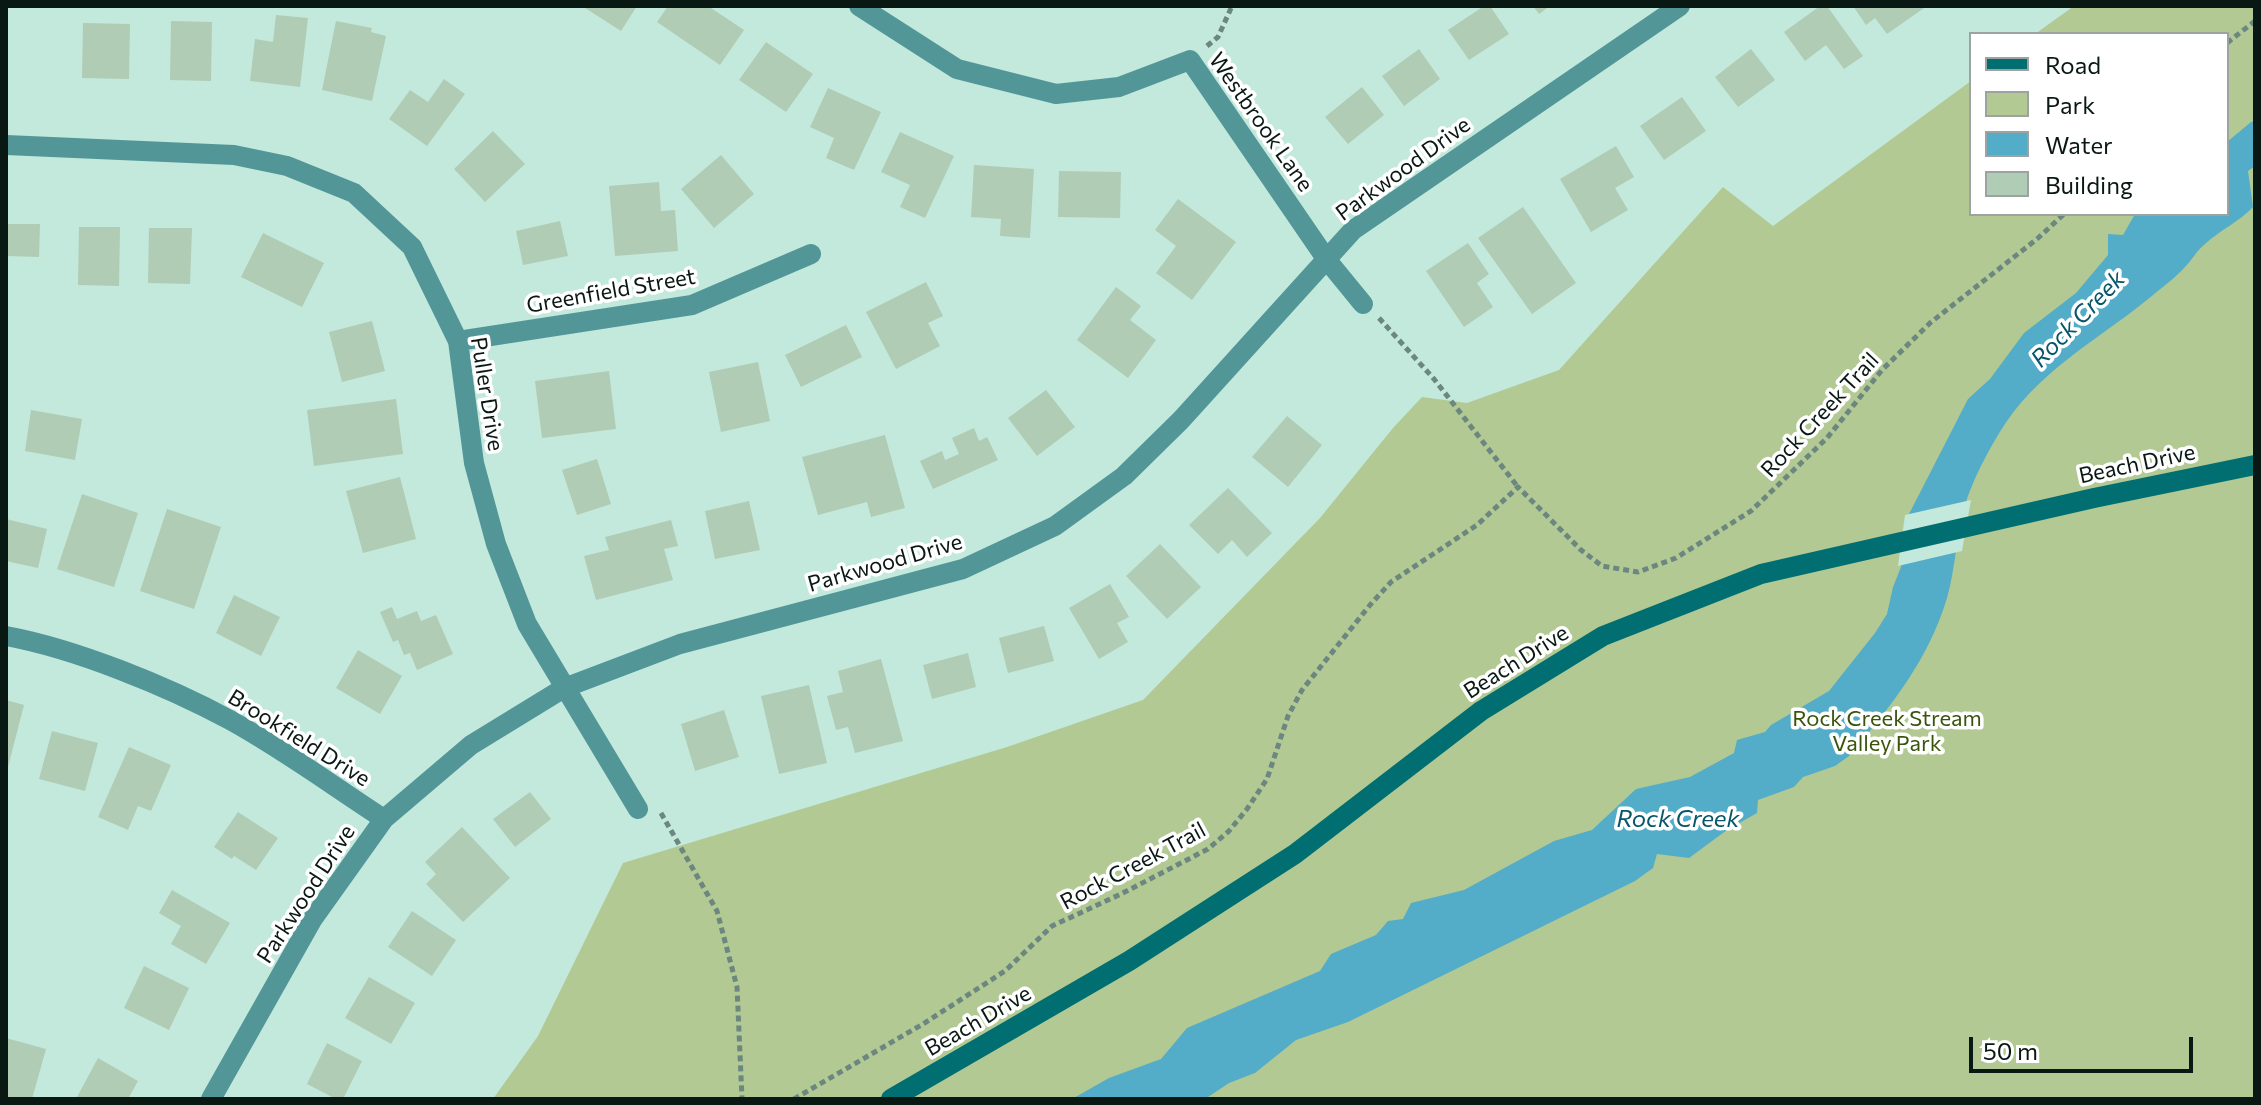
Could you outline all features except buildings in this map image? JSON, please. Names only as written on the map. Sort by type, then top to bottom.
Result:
[{"type":"street","name":"Westbrook Lane","points":[[859,6],[957,69],[1056,94],[1119,87],[1190,60],[1327,260],[1363,304]]},
{"type":"street","name":"Parkwood Drive","points":[[211,1099],[312,920],[384,819],[471,745],[564,688],[680,644],[963,569],[1055,526],[1124,476],[1181,420],[1353,230],[1680,6]]},
{"type":"street","name":"Puller Drive","points":[[6,145],[234,155],[287,166],[354,193],[412,247],[458,341],[474,463],[496,544],[527,624],[564,688],[646,805]]},
{"type":"street","name":"Greenfield Street","points":[[458,341],[692,305],[811,254]]},
{"type":"street","name":"Beach Drive","points":[[891,1099],[1129,961],[1295,854],[1481,711],[1603,636],[1761,574],[1853,551],[2255,465]]},
{"type":"street","name":"Brookfield Drive","points":[[6,636],[127,673],[230,720],[384,819]]},
{"type":"path","points":[[1190,60],[1218,37],[1232,6]]},
{"type":"path","points":[[2229,41],[2255,21]]},
{"type":"path","name":"Rock Creek Trail","points":[[794,1099],[923,1024],[1005,971],[1052,926],[1208,849],[1229,831],[1254,799],[1267,779],[1288,716],[1302,690],[1370,605],[1391,582],[1477,525],[1518,487],[1581,550],[1602,566],[1638,572],[1676,558],[1751,511],[1827,438],[1882,370],[1930,323],[2062,216]]},
{"type":"path","points":[[1363,304],[1390,329],[1434,379],[1518,487]]},
{"type":"path","points":[[646,805],[717,911],[737,987],[742,1099]]},
{"type":"green space","name":"Rock Creek Stream Valley Park","points":[[2074,6],[2255,6],[2255,1099],[493,1099],[538,1036],[623,863],[1007,747],[1143,700],[1320,518],[1422,397],[1467,403],[1559,370],[1723,187],[1773,226],[1969,82],[1969,216],[2229,216],[2229,32],[2038,32]]},
{"type":"water","name":"Rock Creek","points":[[2255,121],[2255,166],[2248,171],[2253,207],[2202,246],[2166,285],[2057,368],[2022,401],[2001,430],[1966,502],[1947,598],[1930,642],[1907,682],[1849,756],[1835,766],[1803,777],[1794,787],[1758,800],[1757,813],[1689,858],[1657,854],[1653,868],[1635,881],[1348,1022],[1296,1040],[1255,1073],[1229,1083],[1205,1099],[1072,1099],[1109,1078],[1161,1059],[1187,1028],[1320,971],[1331,954],[1376,935],[1388,921],[1403,919],[1411,903],[1464,890],[1554,841],[1592,830],[1636,789],[1690,777],[1734,753],[1737,740],[1765,732],[1771,725],[1829,691],[1887,614],[1901,567],[1908,516],[1968,399],[1990,379],[2024,333],[2076,293],[2108,255],[2108,234],[2123,235],[2134,216],[2229,216],[2229,140]]},
{"type":"pier","points":[[1971,500],[1962,551],[1898,566],[1905,515]]}]
